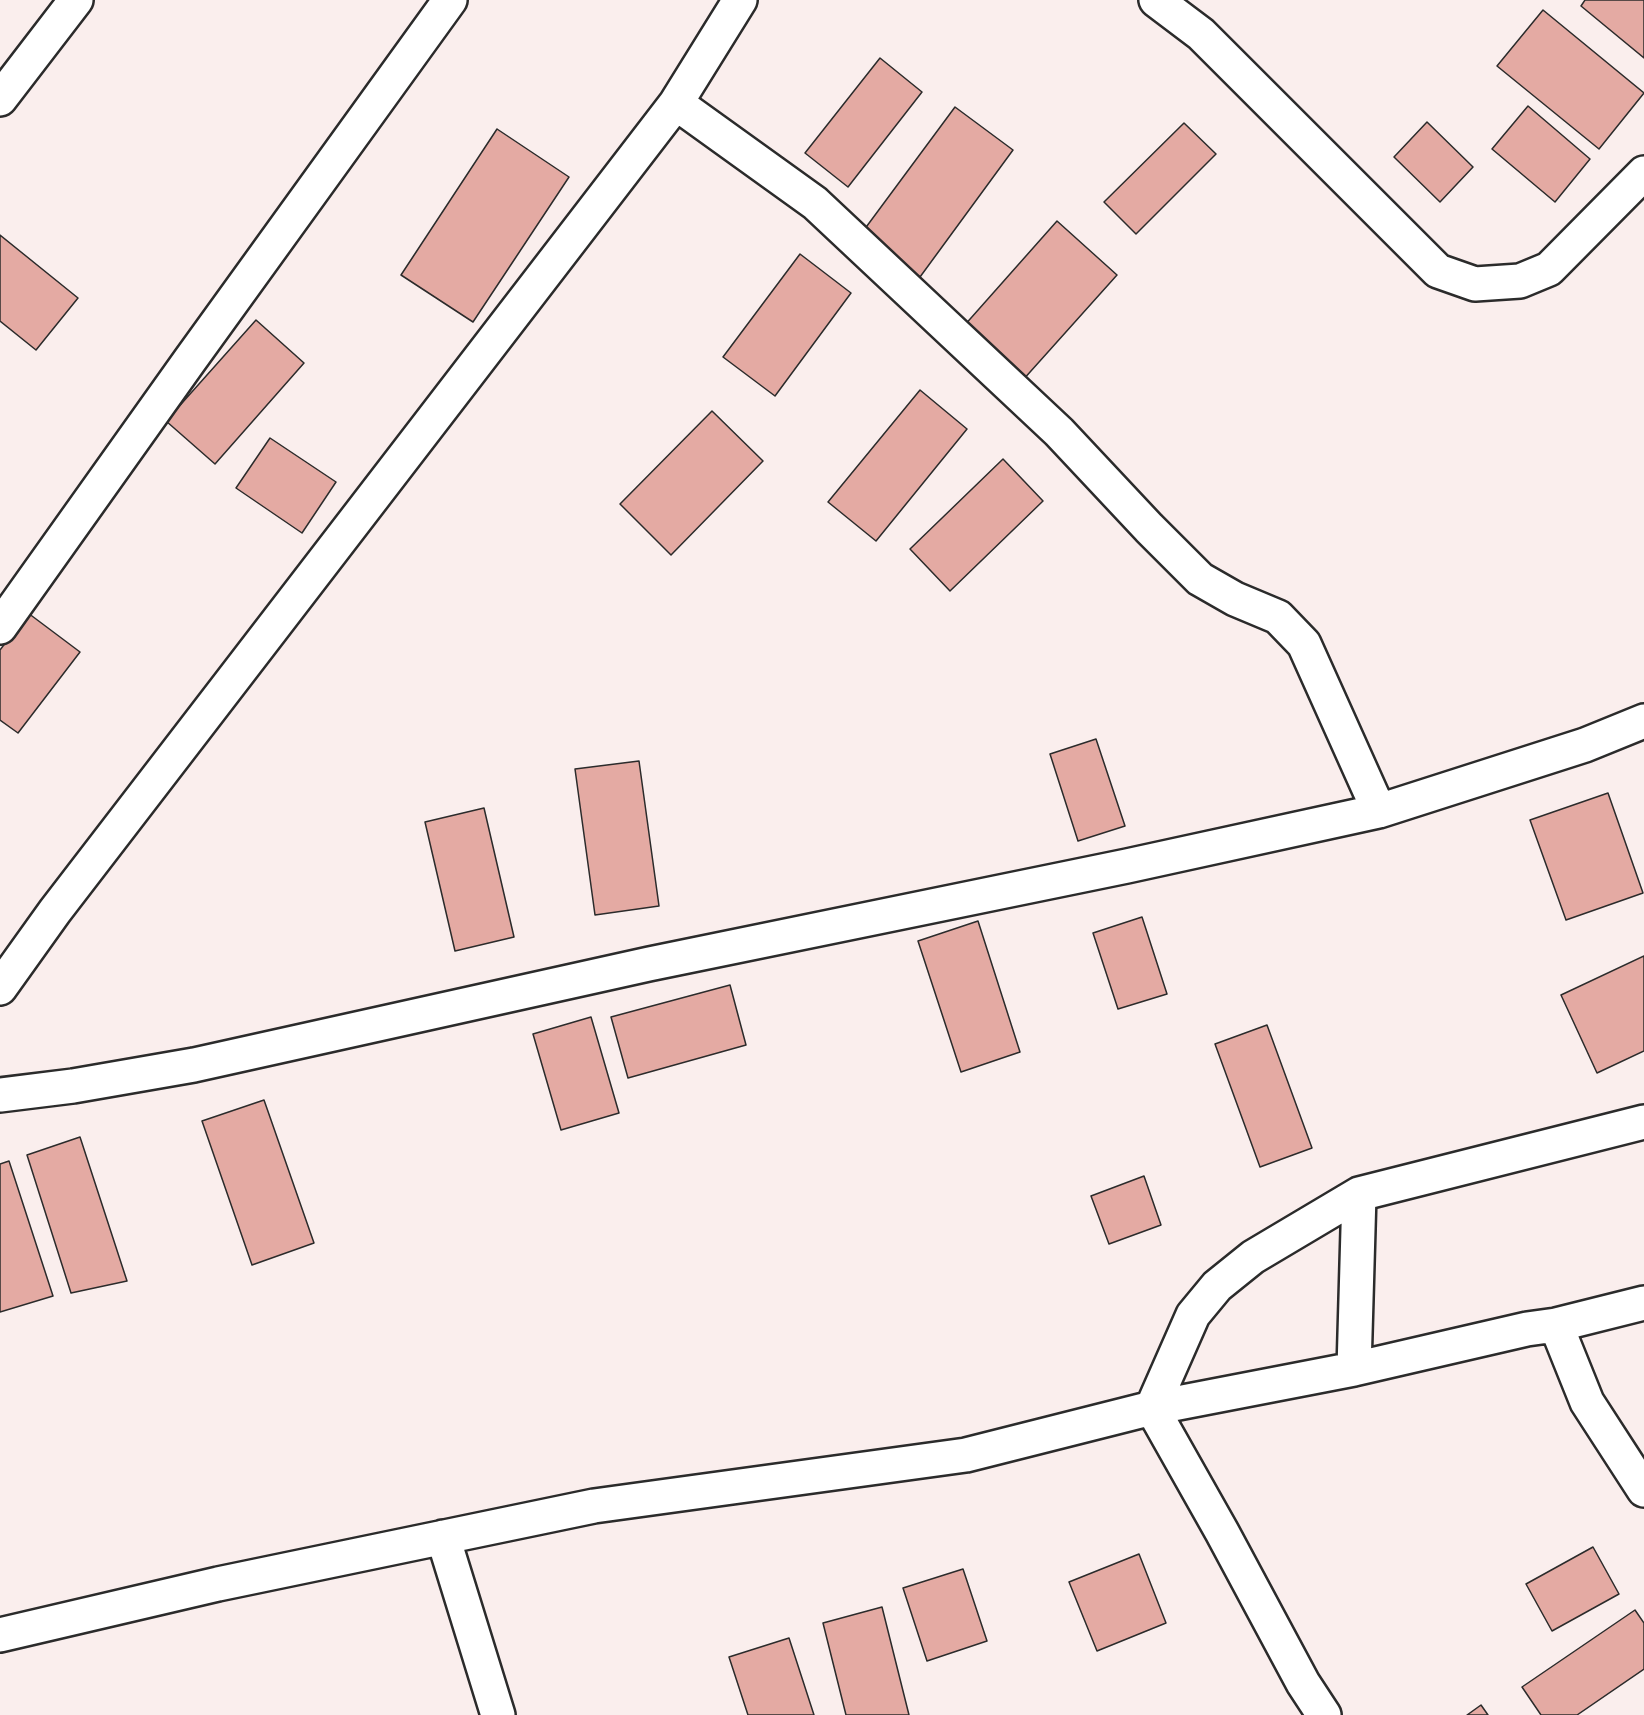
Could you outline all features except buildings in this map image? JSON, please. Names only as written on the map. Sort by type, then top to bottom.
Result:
[{"type":"street","points":[[0,99],[76,0]]},
{"type":"street","points":[[0,627],[450,0]]},
{"type":"street","points":[[0,988],[54,911],[676,103],[740,0]]},
{"type":"street","points":[[1156,0],[1201,34],[1438,271],[1475,284],[1520,281],[1549,269],[1644,173]]},
{"type":"street","points":[[676,103],[815,203],[1059,432],[1200,579],[1235,599],[1278,617],[1304,644],[1379,811]]},
{"type":"street","points":[[0,1095],[74,1086],[194,1065],[649,964],[1139,864],[1379,811],[1586,745],[1644,721]]},
{"type":"street","points":[[1152,1408],[1193,1315],[1217,1287],[1253,1257],[1359,1194],[1644,1122]]},
{"type":"street","points":[[1354,1369],[1359,1194]]},
{"type":"street","points":[[0,1635],[218,1584],[594,1506],[966,1455],[1152,1408],[1354,1369],[1527,1329],[1556,1325],[1644,1303]]},
{"type":"street","points":[[1556,1325],[1587,1402],[1644,1490]]},
{"type":"street","points":[[1152,1408],[1304,1683],[1324,1715]]},
{"type":"street","points":[[443,1537],[498,1715]]}]
